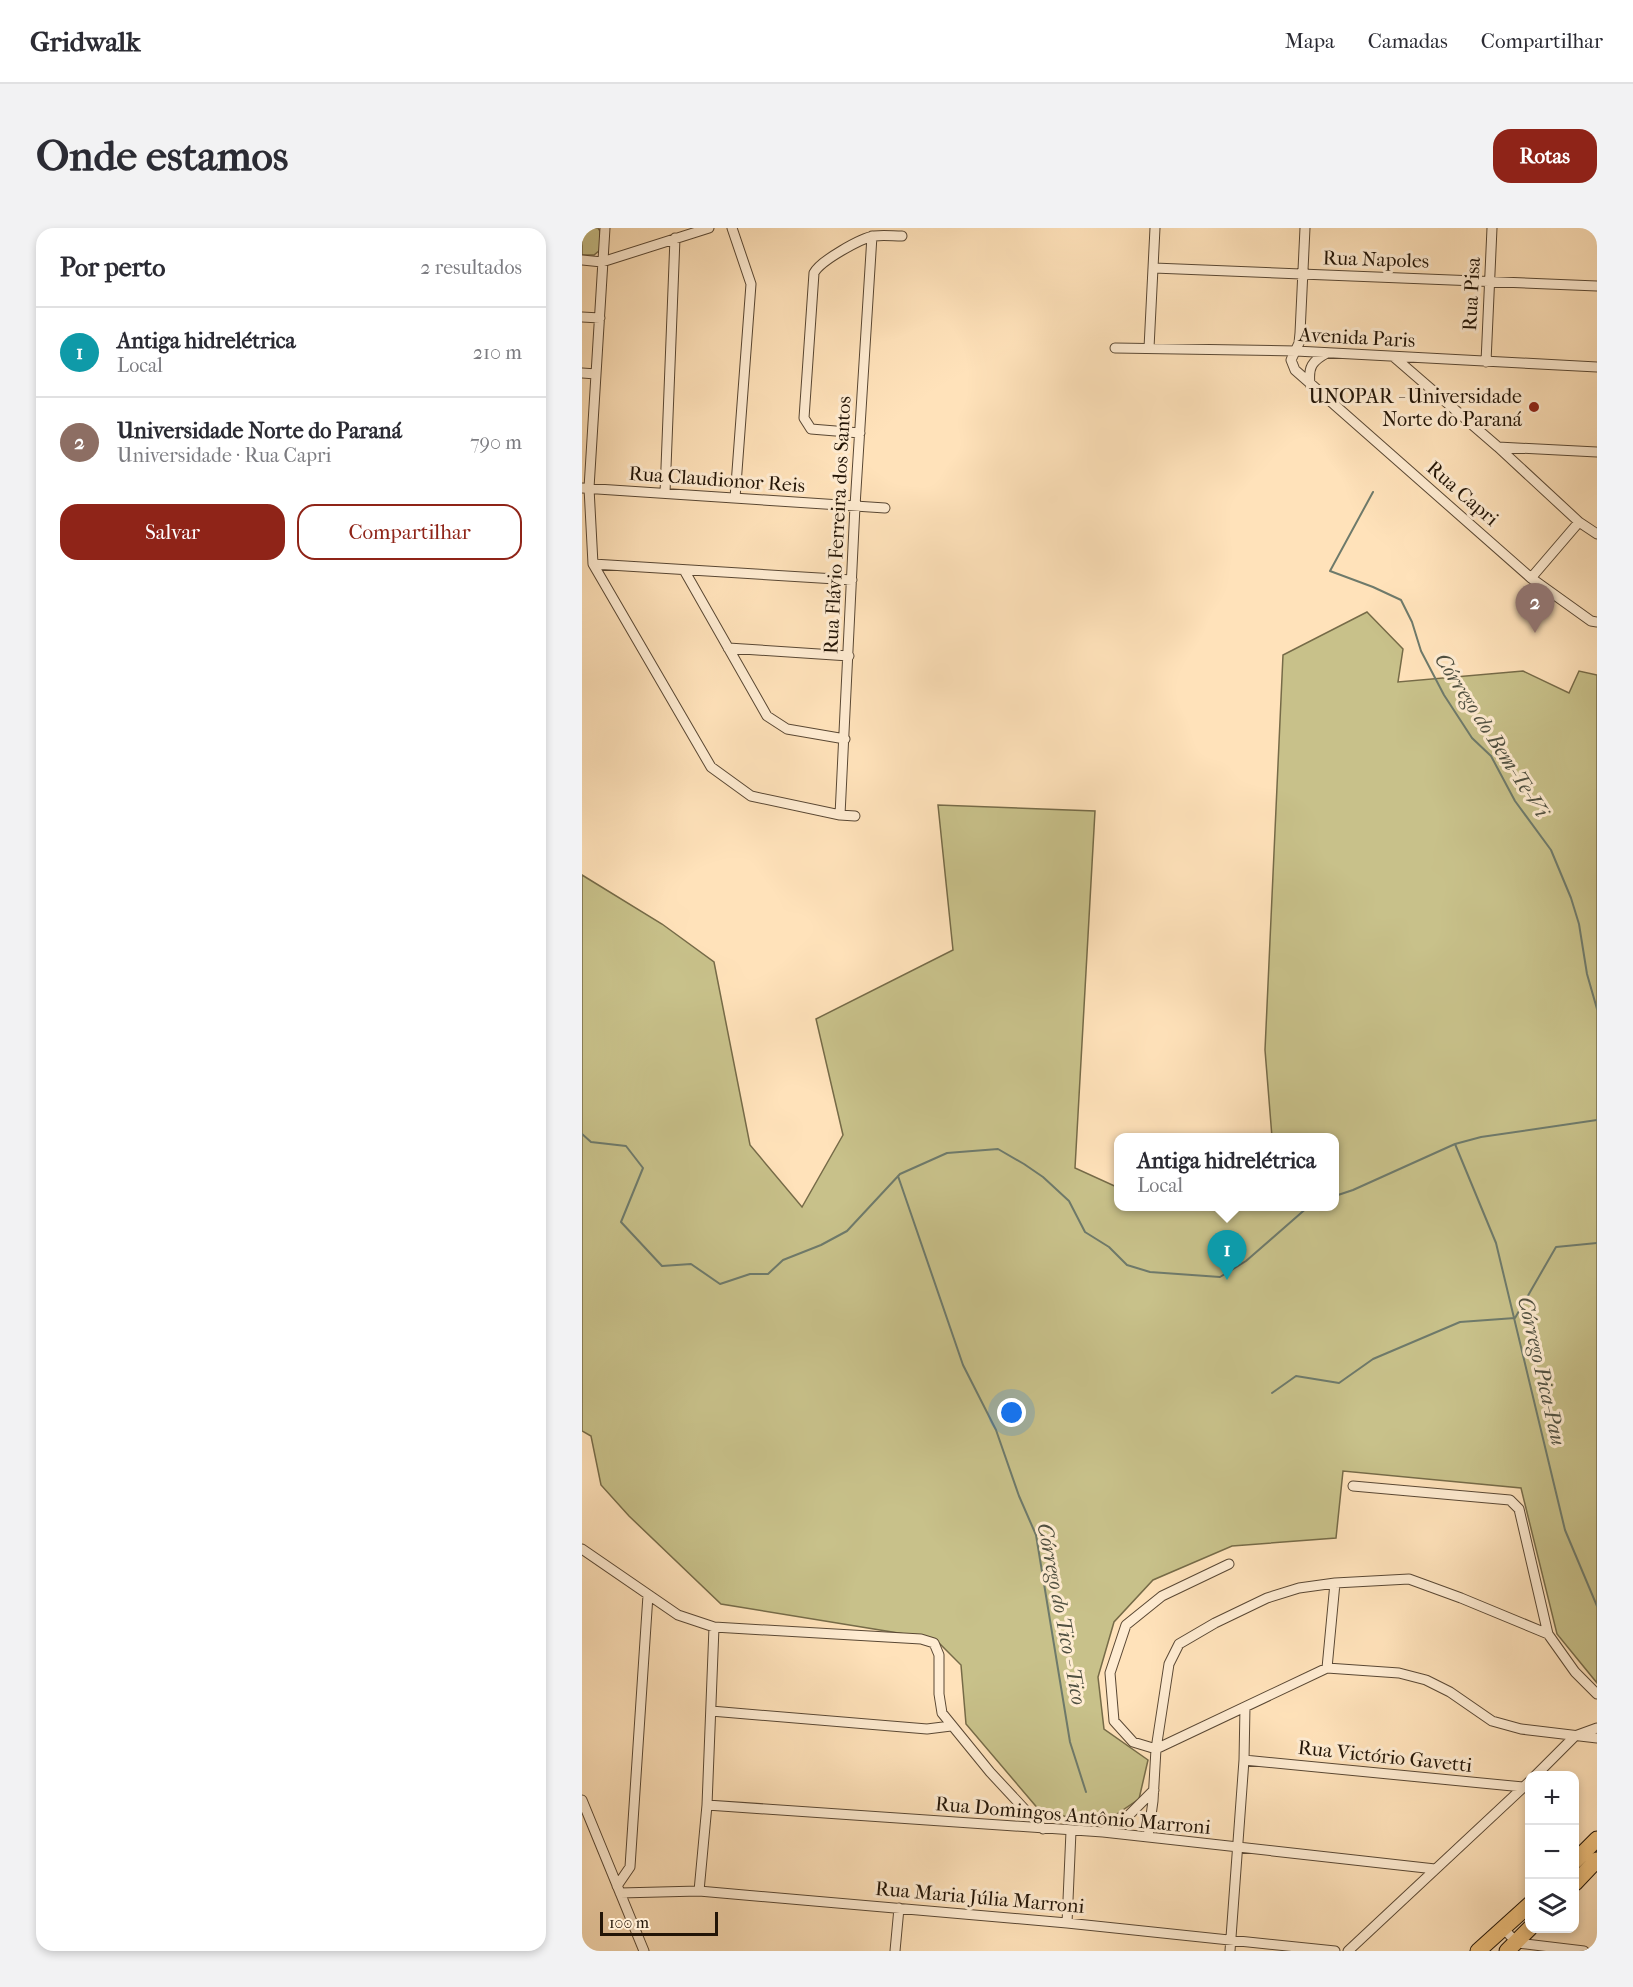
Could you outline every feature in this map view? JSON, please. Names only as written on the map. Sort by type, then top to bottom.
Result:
[{"type":"main road","points":[[1579,1857],[1597,1839]]},
{"type":"main road","points":[[1579,1879],[1597,1860]]},
{"type":"main road","points":[[1478,1951],[1525,1908]]},
{"type":"main road","points":[[1512,1947],[1526,1933]]},
{"type":"street","points":[[605,228],[592,431],[585,488],[593,564],[711,767],[751,796],[840,815],[855,816]]},
{"type":"street","points":[[582,260],[602,262],[709,228]]},
{"type":"street","points":[[732,228],[751,284],[735,498]]},
{"type":"street","points":[[1149,348],[1155,228]]},
{"type":"street","name":"Rua Capri","points":[[1305,228],[1300,333],[1296,351],[1292,357],[1292,365],[1310,384],[1532,578],[1591,621],[1597,622]]},
{"type":"street","name":"Rua Pisa","points":[[1485,362],[1492,228]]},
{"type":"street","points":[[860,433],[811,429],[804,418],[814,273],[817,266],[826,260],[872,236],[902,236]]},
{"type":"street","name":"Rua Flávio Ferreira dos Santos","points":[[840,815],[855,506],[872,236]]},
{"type":"street","points":[[665,493],[675,238]]},
{"type":"street","name":"Rua Napoles","points":[[1154,268],[1597,286]]},
{"type":"street","points":[[582,317],[600,318]]},
{"type":"street","name":"Avenida Paris","points":[[1115,348],[1296,351],[1597,367]]},
{"type":"street","points":[[1310,384],[1309,369],[1312,363],[1327,353]]},
{"type":"street","points":[[1394,357],[1498,447],[1579,522],[1597,534]]},
{"type":"street","points":[[582,373],[596,374]]},
{"type":"street","points":[[582,430],[592,431]]},
{"type":"street","points":[[1498,447],[1597,452]]},
{"type":"street","name":"Rua Claudionor Reis","points":[[585,488],[885,508]]},
{"type":"street","points":[[1532,578],[1579,522]]},
{"type":"street","points":[[593,564],[852,580]]},
{"type":"street","points":[[684,570],[767,716],[787,729],[845,740]]},
{"type":"street","points":[[728,648],[849,656]]},
{"type":"street","points":[[1353,1486],[1510,1500],[1520,1509],[1548,1634],[1575,1672],[1597,1694]]},
{"type":"street","points":[[582,1549],[678,1615],[714,1628],[921,1639],[934,1643],[939,1654],[940,1709],[951,1726],[1043,1829]]},
{"type":"street","points":[[1229,1564],[1162,1596],[1126,1626],[1110,1673],[1114,1721],[1132,1742],[1156,1749],[1327,1668],[1399,1673],[1426,1680],[1450,1692],[1492,1720],[1521,1729],[1597,1738]]},
{"type":"street","points":[[1148,1837],[1156,1749],[1168,1664],[1179,1644],[1215,1623],[1267,1598],[1299,1588],[1335,1583],[1409,1579],[1548,1634]]},
{"type":"street","points":[[1327,1668],[1335,1583]]},
{"type":"street","points":[[619,1890],[630,1867],[648,1595]]},
{"type":"street","points":[[699,1891],[707,1805],[714,1628]]},
{"type":"street","points":[[1230,1951],[1244,1760],[1245,1707]]},
{"type":"street","points":[[711,1711],[927,1730],[951,1726]]},
{"type":"street","points":[[1540,1771],[1575,1736],[1597,1728]]},
{"type":"street","name":"Rua Victório Gavetti","points":[[1244,1760],[1525,1784]]},
{"type":"street","points":[[1348,1951],[1525,1785]]},
{"type":"street","points":[[1103,1832],[1122,1822],[1154,1790]]},
{"type":"street","points":[[582,1800],[644,1951]]},
{"type":"street","name":"Rua Domingos Antônio Marroni","points":[[707,1805],[1103,1832],[1435,1869]]},
{"type":"street","points":[[1067,1923],[1071,1831]]},
{"type":"street","name":"Rua Maria Júlia Marroni","points":[[619,1890],[699,1891],[899,1908],[1335,1951]]},
{"type":"street","points":[[894,1951],[899,1908]]},
{"type":"street","points":[[1503,1928],[1512,1947],[1584,1951]]},
{"type":"shaded area","points":[[582,228],[598,228],[600,231],[600,250],[594,255],[582,255]]},
{"type":"shaded area","points":[[1367,612],[1403,649],[1398,682],[1523,671],[1569,693],[1579,671],[1597,675],[1597,1683],[1557,1634],[1521,1488],[1343,1471],[1336,1538],[1232,1546],[1153,1580],[1114,1622],[1098,1677],[1104,1729],[1148,1760],[1139,1799],[1102,1824],[1040,1811],[966,1724],[961,1665],[935,1639],[721,1604],[629,1516],[601,1485],[591,1436],[582,1431],[582,875],[662,924],[714,962],[750,1145],[802,1207],[843,1135],[816,1019],[953,950],[938,805],[1095,811],[1075,1168],[1114,1186],[1114,1211],[1339,1211],[1339,1133],[1272,1133],[1265,1050],[1283,655]]},
{"type":"waterway","name":"Córrego do Bem-Te-Vi","points":[[1373,492],[1330,571],[1401,600],[1412,622],[1421,651],[1444,695],[1472,738],[1491,756],[1515,801],[1551,850],[1579,924],[1587,974],[1597,1009]]},
{"type":"waterway","points":[[1339,1195],[1455,1144],[1481,1137],[1597,1120]]},
{"type":"waterway","points":[[582,1134],[591,1142],[626,1146],[643,1168],[621,1222],[662,1266],[691,1264],[720,1284],[750,1274],[768,1274],[783,1260],[821,1245],[847,1231],[900,1174],[947,1153],[998,1149],[1024,1164],[1043,1177],[1069,1201],[1085,1232],[1109,1247],[1127,1265],[1150,1272],[1220,1277],[1246,1261],[1303,1211]]},
{"type":"waterway","name":"Córrego Pica-Pau","points":[[1455,1144],[1496,1243],[1565,1530],[1597,1606]]},
{"type":"waterway","name":"Córrego do Tico - Tico","points":[[898,1176],[963,1365],[996,1430],[1019,1496],[1036,1535],[1070,1742],[1086,1792]]},
{"type":"waterway","points":[[1272,1393],[1296,1376],[1339,1383],[1373,1359],[1460,1322],[1515,1318],[1556,1247],[1597,1243]]},
{"type":"place","name":"UNOPAR - Universidade Norte do Paraná","points":[[1534,407]]},
{"type":"place","name":"Universidade Norte do Paraná","points":[[1535,633]]},
{"type":"place","name":"Antiga hidrelétrica","points":[[1227,1280]]}]
